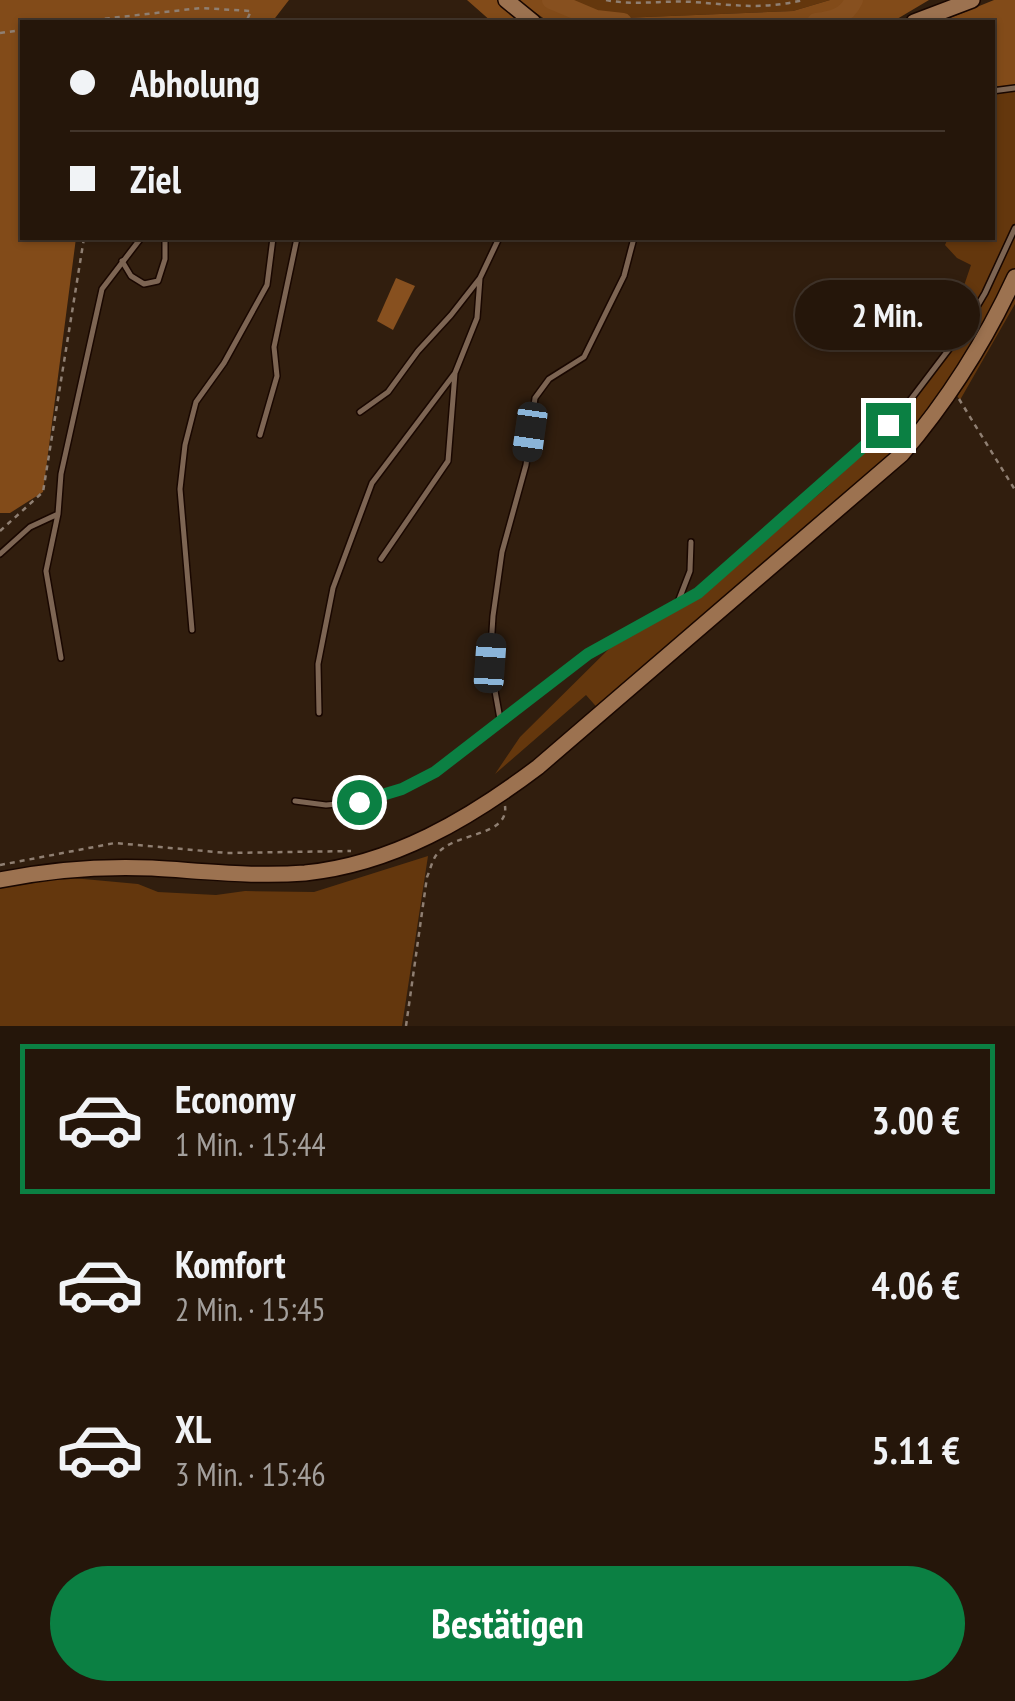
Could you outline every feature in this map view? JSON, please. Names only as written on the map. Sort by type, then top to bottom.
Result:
[{"type":"main road","points":[[506,0],[531,20]]},
{"type":"main road","points":[[919,20],[972,0]]},
{"type":"main road","points":[[0,880],[116,868],[217,874],[306,872],[396,851],[440,832],[538,766],[902,454],[953,389],[1015,277]]},
{"type":"lane","points":[[296,801],[326,805],[359,802],[402,789],[435,772],[588,654],[698,593],[809,498],[905,407],[962,332],[1015,228]]},
{"type":"lane","points":[[60,658],[46,571],[58,514],[61,474],[102,289],[139,240]]},
{"type":"lane","points":[[122,261],[131,276],[144,284],[158,281],[165,259],[165,240]]},
{"type":"lane","points":[[192,630],[180,489],[184,444],[196,402],[224,363],[267,285],[273,240]]},
{"type":"lane","points":[[260,435],[277,376],[274,346],[298,240]]},
{"type":"lane","points":[[360,412],[388,392],[480,278],[498,240]]},
{"type":"lane","points":[[500,721],[490,663],[493,616],[502,552],[526,464],[535,398],[549,379],[584,357],[624,276],[633,240]]},
{"type":"lane","points":[[318,713],[318,664],[333,588],[372,482],[454,373],[477,318],[480,278]]},
{"type":"lane","points":[[381,559],[448,461],[454,373]]},
{"type":"lane","points":[[0,554],[30,526],[58,514]]},
{"type":"lane","points":[[677,605],[690,571],[691,542]]},
{"type":"path","points":[[606,0],[749,7],[804,0]]},
{"type":"path","points":[[94,20],[202,8],[250,11],[247,20]]},
{"type":"path","points":[[0,532],[42,492],[84,240]]},
{"type":"path","points":[[953,389],[1015,490]]},
{"type":"path","points":[[406,1026],[427,877],[436,854],[459,838],[500,825],[506,810],[500,795]]},
{"type":"path","points":[[0,864],[115,842],[227,853],[356,850]]},
{"type":"shaded area","points":[[0,0],[289,0],[274,20],[20,20],[20,240],[76,240],[43,492],[10,513],[0,513]]},
{"type":"shaded area","points":[[467,0],[498,0],[517,20],[490,20]]},
{"type":"shaded area","points":[[517,0],[562,0],[596,15],[621,18],[793,11],[830,0],[929,0],[895,20],[546,20]]},
{"type":"shaded area","points":[[562,0],[830,0],[793,11],[621,18],[596,15]]},
{"type":"shaded area","points":[[994,0],[1015,0],[1015,88],[995,86],[995,20],[945,20]]},
{"type":"shaded area","points":[[1015,88],[1015,304],[960,400],[953,390],[931,420],[601,712],[586,695],[495,774],[520,737],[626,632],[698,593],[822,486],[905,407],[968,319],[954,315],[971,265],[957,258],[945,245],[947,240],[995,240],[995,91]]},
{"type":"shaded area","points":[[396,278],[415,286],[393,330],[377,321]]},
{"type":"shaded area","points":[[428,856],[402,1026],[0,1026],[0,885],[51,876],[138,884],[158,892],[314,892]]},
{"type":"waterway","points":[[551,0],[605,20]]},
{"type":"waterway","points":[[828,20],[838,17],[854,0]]},
{"type":"route","points":[[359,802],[402,789],[435,772],[588,654],[698,593],[888,425]]}]
